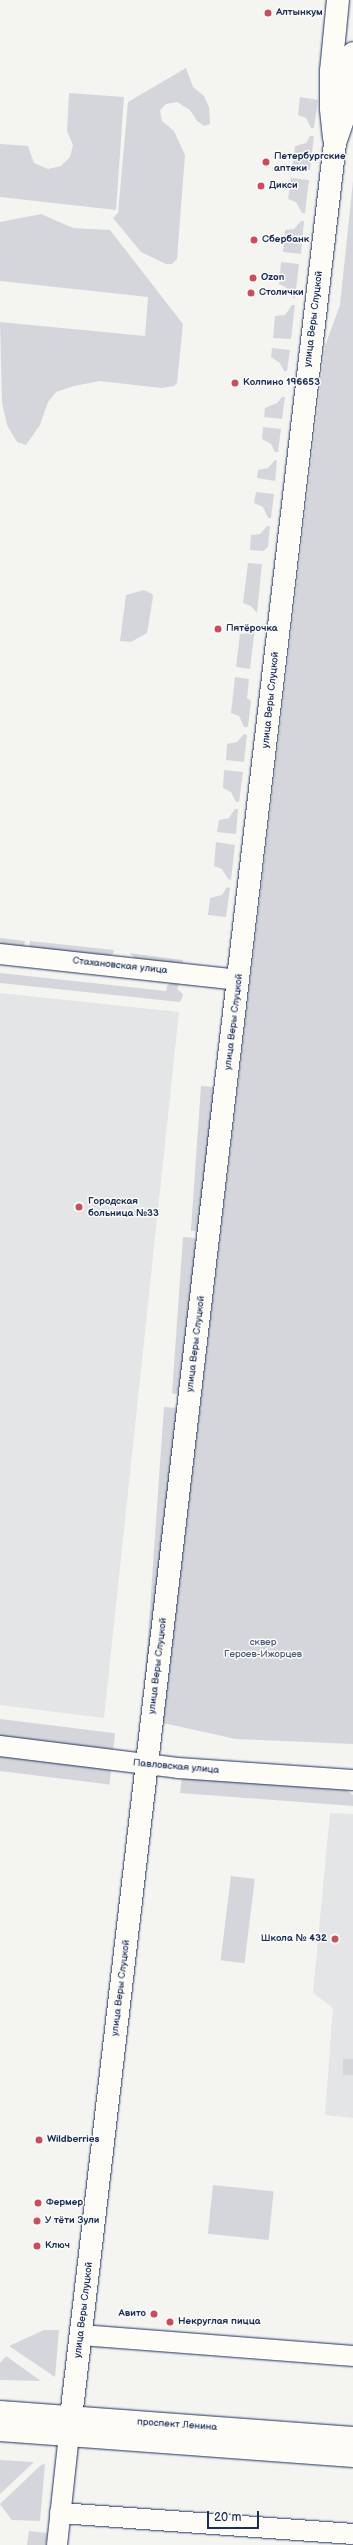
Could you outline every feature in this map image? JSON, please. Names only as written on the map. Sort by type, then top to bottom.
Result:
[{"type":"street","name":"улица Веры Слуцкой","points":[[335,143],[331,108],[331,71],[338,0]]},
{"type":"street","name":"улица Веры Слуцкой","points":[[57,2545],[146,1764],[239,980],[335,143],[347,109],[353,53]]},
{"type":"street","name":"Стахановская улица","points":[[0,954],[239,980]]},
{"type":"street","name":"Павловская улица","points":[[0,1746],[146,1764],[353,1780]]},
{"type":"street","points":[[80,2335],[353,2356]]},
{"type":"street","name":"проспект Ленина","points":[[0,2412],[70,2426],[353,2456]]},
{"type":"street","name":"проспект Ленина","points":[[0,2430],[70,2426],[353,2438]]},
{"type":"street","points":[[60,2513],[353,2534]]},
{"type":"shaded area","name":"Городская больница №33","points":[[0,993],[179,1012],[104,1718],[0,1705]]},
{"type":"shaded area","name":"Школа № 432","points":[[330,1813],[353,1814],[353,2118],[325,2115],[333,2008],[313,1993]]},
{"type":"green space","points":[[186,68],[193,87],[204,96],[209,107],[210,124],[204,126],[197,121],[190,110],[177,102],[166,104],[160,110],[162,121],[174,131],[185,155],[177,259],[172,264],[166,264],[141,252],[113,218],[118,213],[128,102]]},
{"type":"green space","points":[[69,93],[124,97],[116,210],[0,197],[0,144],[28,146],[34,163],[48,169],[61,166],[70,157],[73,145],[67,131]]},
{"type":"green space","points":[[300,97],[318,100],[314,128],[311,128],[306,118],[298,115]]},
{"type":"green space","points":[[310,136],[314,136],[310,170],[292,168],[295,146],[306,143]]},
{"type":"green space","points":[[291,178],[309,180],[305,213],[302,213],[296,202],[288,199]]},
{"type":"green space","name":"сквер Героев-Ижорцев","points":[[353,181],[353,1744],[236,1739],[163,1723],[325,346],[340,305]]},
{"type":"green space","points":[[41,214],[73,228],[110,230],[183,324],[177,383],[174,386],[161,388],[100,381],[74,386],[56,392],[48,402],[40,425],[26,445],[17,442],[7,425],[2,403],[0,322],[145,336],[148,297],[0,281],[0,222]]},
{"type":"green space","points":[[301,221],[304,221],[301,254],[283,252],[285,230],[294,229]]},
{"type":"green space","points":[[281,262],[299,264],[295,298],[293,298],[287,288],[279,284]]},
{"type":"green space","points":[[292,305],[295,305],[291,339],[273,338],[275,316],[285,315]]},
{"type":"green space","points":[[272,348],[290,350],[287,371],[284,371],[280,363],[271,357]]},
{"type":"green space","points":[[282,397],[285,397],[282,419],[264,417],[265,408],[277,403]]},
{"type":"green space","points":[[263,427],[281,429],[278,452],[275,452],[271,444],[262,439]]},
{"type":"green space","points":[[275,460],[277,460],[275,481],[257,478],[258,470],[268,468]]},
{"type":"green space","points":[[256,492],[274,494],[271,518],[268,518],[263,507],[254,503]]},
{"type":"green space","points":[[267,526],[270,526],[268,547],[263,551],[250,550],[251,535],[260,534]]},
{"type":"green space","points":[[248,563],[262,564],[257,613],[251,606],[243,603]]},
{"type":"green space","points":[[144,590],[152,594],[153,597],[147,633],[131,642],[120,641],[126,595]]},
{"type":"green space","points":[[255,628],[250,669],[236,667],[240,634],[249,633]]},
{"type":"green space","points":[[235,677],[249,679],[247,698],[251,701],[248,727],[244,727],[239,716],[231,713]]},
{"type":"green space","points":[[244,734],[247,735],[244,762],[226,760],[227,744],[237,742]]},
{"type":"green space","points":[[224,770],[243,772],[239,802],[236,802],[231,792],[223,788]]},
{"type":"green space","points":[[235,809],[238,809],[236,834],[217,832],[219,820],[229,818]]},
{"type":"green space","points":[[216,842],[235,845],[231,880],[228,879],[222,869],[214,866]]},
{"type":"green space","points":[[227,887],[230,888],[226,917],[208,915],[210,898],[222,895]]},
{"type":"green space","points":[[0,938],[25,941],[24,947],[0,945]]},
{"type":"green space","points":[[30,941],[114,950],[113,954],[109,956],[29,948]]},
{"type":"green space","points":[[129,953],[183,960],[182,965],[138,960]]},
{"type":"green space","points":[[0,973],[166,991],[167,986],[171,983],[179,984],[177,989],[183,994],[180,1002],[0,983]]},
{"type":"green space","points":[[201,1086],[214,1087],[204,1232],[191,1231]]},
{"type":"green space","points":[[183,1237],[196,1238],[185,1395],[172,1394]]},
{"type":"green space","points":[[164,1407],[177,1408],[155,1726],[142,1725]]},
{"type":"green space","points":[[0,1719],[115,1733],[113,1750],[0,1736]]},
{"type":"green space","points":[[0,1756],[111,1770],[109,1785],[0,1771]]},
{"type":"green space","points":[[182,1778],[345,1789],[353,1795],[353,1806],[180,1793]]},
{"type":"green space","points":[[231,1876],[255,1879],[244,1963],[221,1960]]},
{"type":"green space","points":[[343,2059],[353,2059],[353,2075],[343,2075]]},
{"type":"green space","points":[[213,2185],[274,2191],[269,2240],[208,2234]]},
{"type":"green space","points":[[44,2330],[59,2330],[55,2377],[9,2346]]},
{"type":"green space","points":[[6,2356],[41,2381],[0,2380],[0,2363]]},
{"type":"green space","points":[[0,2460],[34,2462],[0,2494]]},
{"type":"green space","points":[[45,2464],[40,2521],[12,2520],[0,2504],[41,2465]]},
{"type":"green space","points":[[29,2531],[47,2533],[46,2545],[27,2545]]},
{"type":"place","name":"Алтынкум","points":[[268,13]]},
{"type":"place","name":"Петербургские аптеки","points":[[266,162]]},
{"type":"place","name":"Дикси","points":[[261,186]]},
{"type":"place","name":"Сбербанк","points":[[254,240]]},
{"type":"place","name":"Ozon","points":[[253,278]]},
{"type":"place","name":"Столички","points":[[251,293]]},
{"type":"place","name":"Колпино 196653","points":[[235,383]]},
{"type":"place","name":"Пятёрочка","points":[[218,629]]},
{"type":"place","name":"Городская больница №33","points":[[79,1207]]},
{"type":"place","name":"Школа № 432","points":[[335,1939]]},
{"type":"place","name":"Wildberries","points":[[39,2140]]},
{"type":"place","name":"Фермер","points":[[38,2203]]},
{"type":"place","name":"У тёти Зули","points":[[37,2221]]},
{"type":"place","name":"Ключ","points":[[37,2246]]},
{"type":"place","name":"Авито","points":[[154,2314]]},
{"type":"place","name":"Некруглая пицца","points":[[170,2322]]}]
